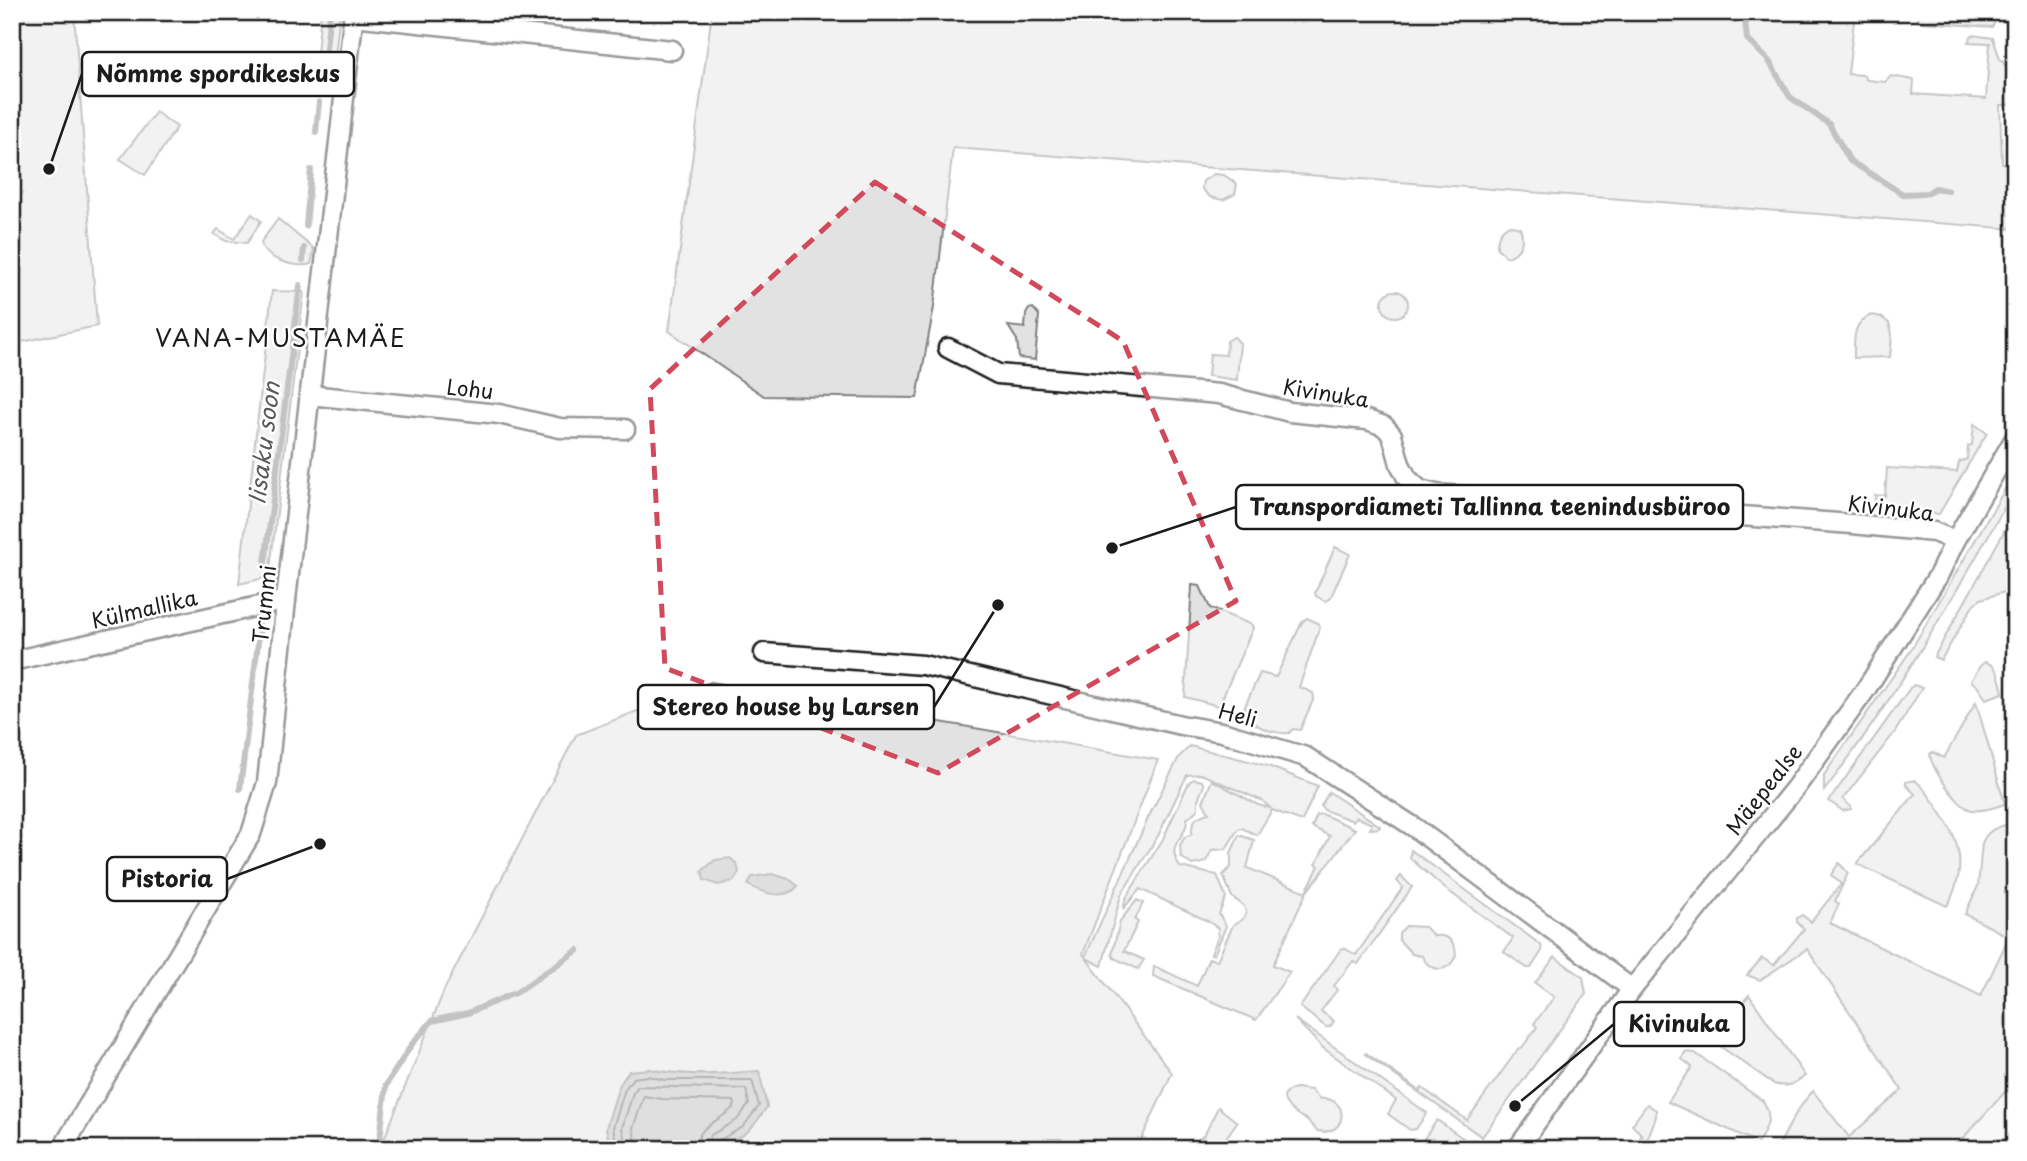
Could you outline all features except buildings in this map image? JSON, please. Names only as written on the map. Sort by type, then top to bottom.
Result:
[{"type":"street","points":[[354,14],[672,50]]},
{"type":"street","name":"Trummi","points":[[62,1149],[251,834],[267,783],[354,14]]},
{"type":"street","name":"Kivinuka","points":[[948,348],[998,374],[1219,394],[1290,412],[1367,420],[1384,426],[1392,435],[1407,478],[1420,490],[1436,494],[1852,524],[1934,532],[1955,541]]},
{"type":"street","name":"Lohu","points":[[309,395],[499,414],[560,428],[625,429]]},
{"type":"street","name":"Mäepealse","points":[[1517,1149],[1632,989],[1804,776],[1900,638],[2015,439]]},
{"type":"street","name":"Külmallika","points":[[12,661],[286,600]]},
{"type":"street","name":"Heli","points":[[764,653],[923,665],[1181,725],[1222,732],[1306,757],[1415,827],[1632,989]]},
{"type":"highlighted area","points":[[875,182],[1123,341],[1236,601],[938,773],[665,668],[650,389]]},
{"type":"shaded area","points":[[12,12],[74,12],[97,326],[12,344]]},
{"type":"shaded area","points":[[321,12],[340,12],[334,64],[328,69],[318,66],[314,60]]},
{"type":"shaded area","points":[[712,12],[1855,12],[1848,74],[1863,75],[1867,80],[1885,82],[1891,76],[1914,80],[1913,94],[1986,99],[1990,43],[1968,42],[1972,35],[1993,38],[2000,59],[2015,76],[2015,100],[2008,105],[2000,105],[2002,163],[2015,163],[2015,229],[953,148],[934,307],[917,398],[764,396],[669,331]]},
{"type":"shaded area","points":[[1916,12],[1997,12],[1992,27],[1922,22],[1916,17]]},
{"type":"shaded area","points":[[156,112],[177,127],[145,175],[120,159]]},
{"type":"shaded area","points":[[1214,174],[1224,175],[1237,184],[1235,194],[1223,200],[1210,197],[1202,189],[1203,181]]},
{"type":"shaded area","points":[[252,214],[261,221],[247,243],[226,241],[214,234],[218,229],[234,239]]},
{"type":"shaded area","points":[[278,219],[314,249],[311,264],[289,264],[274,258],[263,248],[261,242]]},
{"type":"shaded area","points":[[1509,225],[1520,228],[1522,241],[1519,249],[1507,257],[1497,248],[1497,244],[1501,232]]},
{"type":"shaded area","points":[[272,291],[304,292],[269,577],[239,584]]},
{"type":"shaded area","points":[[1395,291],[1404,295],[1408,304],[1404,313],[1395,317],[1386,313],[1382,304],[1386,295]]},
{"type":"shaded area","points":[[1033,308],[1039,315],[1035,360],[1019,358],[1017,340],[1008,326],[1025,328],[1026,314]]},
{"type":"shaded area","points":[[1872,315],[1889,323],[1892,334],[1890,357],[1854,358],[1854,338],[1858,327],[1865,318]]},
{"type":"shaded area","points":[[1234,337],[1240,343],[1237,380],[1208,376],[1210,354],[1226,355],[1227,341]]},
{"type":"shaded area","points":[[1974,424],[1987,433],[1939,514],[1874,510],[1875,495],[1885,496],[1887,468],[1957,472],[1959,462],[1967,459],[1968,446],[1972,445]]},
{"type":"shaded area","points":[[2015,472],[2015,489],[1948,605],[1901,681],[1824,791],[1824,775],[1911,650]]},
{"type":"shaded area","points":[[2015,512],[2015,600],[2011,590],[1981,599],[1974,604],[1941,660],[1934,657]]},
{"type":"shaded area","points":[[1335,547],[1350,554],[1330,599],[1325,601],[1315,593]]},
{"type":"shaded area","points":[[1192,585],[1200,586],[1210,608],[1252,625],[1253,628],[1219,706],[1185,697]]},
{"type":"shaded area","points":[[1307,618],[1318,623],[1320,627],[1299,687],[1313,693],[1314,698],[1300,730],[1293,729],[1284,733],[1269,730],[1252,721],[1250,710],[1244,708],[1260,673],[1276,677],[1302,622]]},
{"type":"shaded area","points":[[1985,662],[1996,670],[2003,693],[1986,699],[1971,681]]},
{"type":"shaded area","points":[[711,682],[1158,760],[1083,954],[1085,957],[1150,814],[1179,757],[1190,746],[1268,766],[1318,786],[1302,821],[1272,810],[1257,835],[1242,828],[1238,829],[1226,849],[1212,850],[1206,862],[1192,865],[1181,857],[1180,845],[1185,837],[1192,834],[1196,819],[1209,813],[1203,802],[1212,780],[1258,805],[1270,808],[1263,801],[1201,774],[1187,775],[1158,836],[1121,895],[1102,966],[1086,958],[1172,1073],[1137,1149],[703,1149],[733,1140],[754,1123],[767,1107],[759,1072],[689,1074],[649,1069],[606,1128],[611,1149],[380,1149],[445,988],[576,735]]},
{"type":"shaded area","points":[[1914,685],[1922,688],[1895,732],[1843,799],[1851,809],[1843,811],[1829,801]]},
{"type":"shaded area","points":[[1976,702],[2005,804],[1972,810],[1960,802],[1946,786],[1930,754],[1933,752],[1944,758]]},
{"type":"shaded area","points":[[1194,779],[1202,781],[1204,785],[1198,800],[1198,809],[1187,819],[1174,852],[1180,867],[1217,875],[1226,897],[1219,914],[1226,926],[1214,955],[1211,954],[1219,929],[1208,921],[1140,889],[1123,909],[1126,898],[1163,839],[1189,782]]},
{"type":"shaded area","points":[[1914,780],[1944,817],[1956,841],[1959,854],[1958,879],[1947,906],[1857,864],[1915,794],[1906,785],[1906,782]]},
{"type":"shaded area","points":[[1329,792],[1380,826],[1379,828],[1370,829],[1372,824],[1356,817],[1353,821],[1324,810],[1321,806]]},
{"type":"shaded area","points":[[1322,814],[1355,829],[1306,893],[1273,965],[1290,972],[1256,1020],[1153,976],[1154,966],[1197,986],[1209,958],[1217,961],[1233,925],[1242,920],[1246,913],[1244,906],[1232,897],[1223,875],[1231,867],[1231,853],[1239,835],[1254,840],[1247,868],[1306,892],[1330,836],[1312,827],[1317,815]]},
{"type":"shaded area","points":[[2011,824],[2015,838],[2015,1081],[1953,1149],[1777,1149],[1797,1111],[1813,1091],[1849,1137],[1902,1090],[1807,949],[1760,980],[1747,975],[1762,958],[1774,965],[1804,929],[1797,922],[1797,918],[1802,915],[1811,922],[1841,884],[1831,875],[1839,863],[1848,873],[1835,901],[1839,904],[1830,923],[1981,996],[2009,937],[1965,914],[1978,886],[1984,839],[1994,829]]},
{"type":"shaded area","points":[[1411,850],[1541,945],[1542,951],[1531,968],[1504,952],[1513,938],[1443,887],[1410,858]]},
{"type":"shaded area","points":[[1401,876],[1412,887],[1358,964],[1353,961],[1334,986],[1337,990],[1321,1011],[1334,1021],[1330,1027],[1326,1027],[1300,1007],[1341,949],[1356,955],[1403,887],[1397,881]]},
{"type":"shaded area","points":[[1137,900],[1143,903],[1135,920],[1138,922],[1124,951],[1144,960],[1138,969],[1114,958],[1112,954],[1120,921]]},
{"type":"shaded area","points":[[1406,926],[1425,927],[1434,936],[1450,939],[1456,954],[1450,965],[1435,968],[1422,956],[1412,954],[1399,940],[1399,933]]},
{"type":"shaded area","points":[[1555,957],[1583,977],[1586,994],[1482,1137],[1365,1054],[1420,1091],[1422,1088],[1467,1120],[1537,1027],[1534,1024],[1554,997],[1535,983]]},
{"type":"shaded area","points":[[1749,995],[1805,1076],[1794,1083],[1783,1086],[1774,1084],[1710,1039],[1708,1022],[1713,1019],[1723,1026]]},
{"type":"shaded area","points":[[1295,1019],[1427,1113],[1416,1129],[1410,1130],[1388,1114],[1396,1100],[1323,1048]]},
{"type":"shaded area","points":[[1685,1052],[1695,1053],[1763,1101],[1768,1117],[1758,1143],[1668,1102],[1692,1067],[1682,1059]]},
{"type":"shaded area","points":[[2015,1081],[2015,1149],[1953,1149]]},
{"type":"shaded area","points":[[1296,1088],[1311,1090],[1320,1099],[1337,1104],[1342,1116],[1340,1123],[1328,1131],[1318,1131],[1284,1100],[1288,1091]]},
{"type":"shaded area","points":[[1647,1104],[1656,1110],[1647,1140],[1650,1143],[1648,1149],[1633,1149],[1642,1135],[1632,1125]]},
{"type":"shaded area","points":[[1218,1107],[1237,1122],[1221,1145],[1224,1148],[1188,1149],[1205,1134]]},
{"type":"shaded area","points":[[1437,1120],[1477,1149],[1422,1149],[1421,1143]]},
{"type":"water","points":[[730,858],[737,864],[739,872],[734,881],[718,885],[704,880],[702,871],[715,860]]},
{"type":"water","points":[[772,874],[789,879],[798,886],[787,893],[773,894],[748,885],[752,877]]},
{"type":"water","points":[[649,1069],[689,1074],[759,1071],[767,1107],[746,1133],[717,1146],[682,1150],[611,1149],[606,1128],[619,1086],[629,1071]]},
{"type":"waterway","name":"Iisaku soon","points":[[324,66],[330,12]]},
{"type":"waterway","points":[[1396,12],[1404,12]]},
{"type":"waterway","points":[[1740,12],[1745,20],[1747,39],[1769,61],[1790,97],[1829,124],[1850,161],[1903,194],[1928,193],[1935,188],[1948,191]]},
{"type":"waterway","name":"Iisaku soon","points":[[316,132],[319,102]]},
{"type":"waterway","name":"Iisaku soon","points":[[306,226],[311,170]]},
{"type":"waterway","name":"Iisaku soon","points":[[303,260],[304,248]]},
{"type":"waterway","name":"Iisaku soon","points":[[265,563],[300,285]]},
{"type":"waterway","name":"Iisaku soon","points":[[240,789],[260,626]]},
{"type":"waterway","name":"Iisaku soon","points":[[379,1149],[386,1085],[412,1044],[432,1021],[468,1013],[517,992],[578,950]]},
{"type":"place","name":"Nõmme spordikeskus","points":[[49,169]]},
{"type":"place","name":"Transpordiameti Tallinna teenindusbüroo","points":[[1112,548]]},
{"type":"place","name":"Stereo house by Larsen","points":[[998,605]]},
{"type":"place","name":"Pistoria","points":[[320,844]]},
{"type":"place","name":"Kivinuka","points":[[1515,1106]]},
{"type":"district","name":"VANA-MUSTAMÄE","points":[[281,337]]}]
